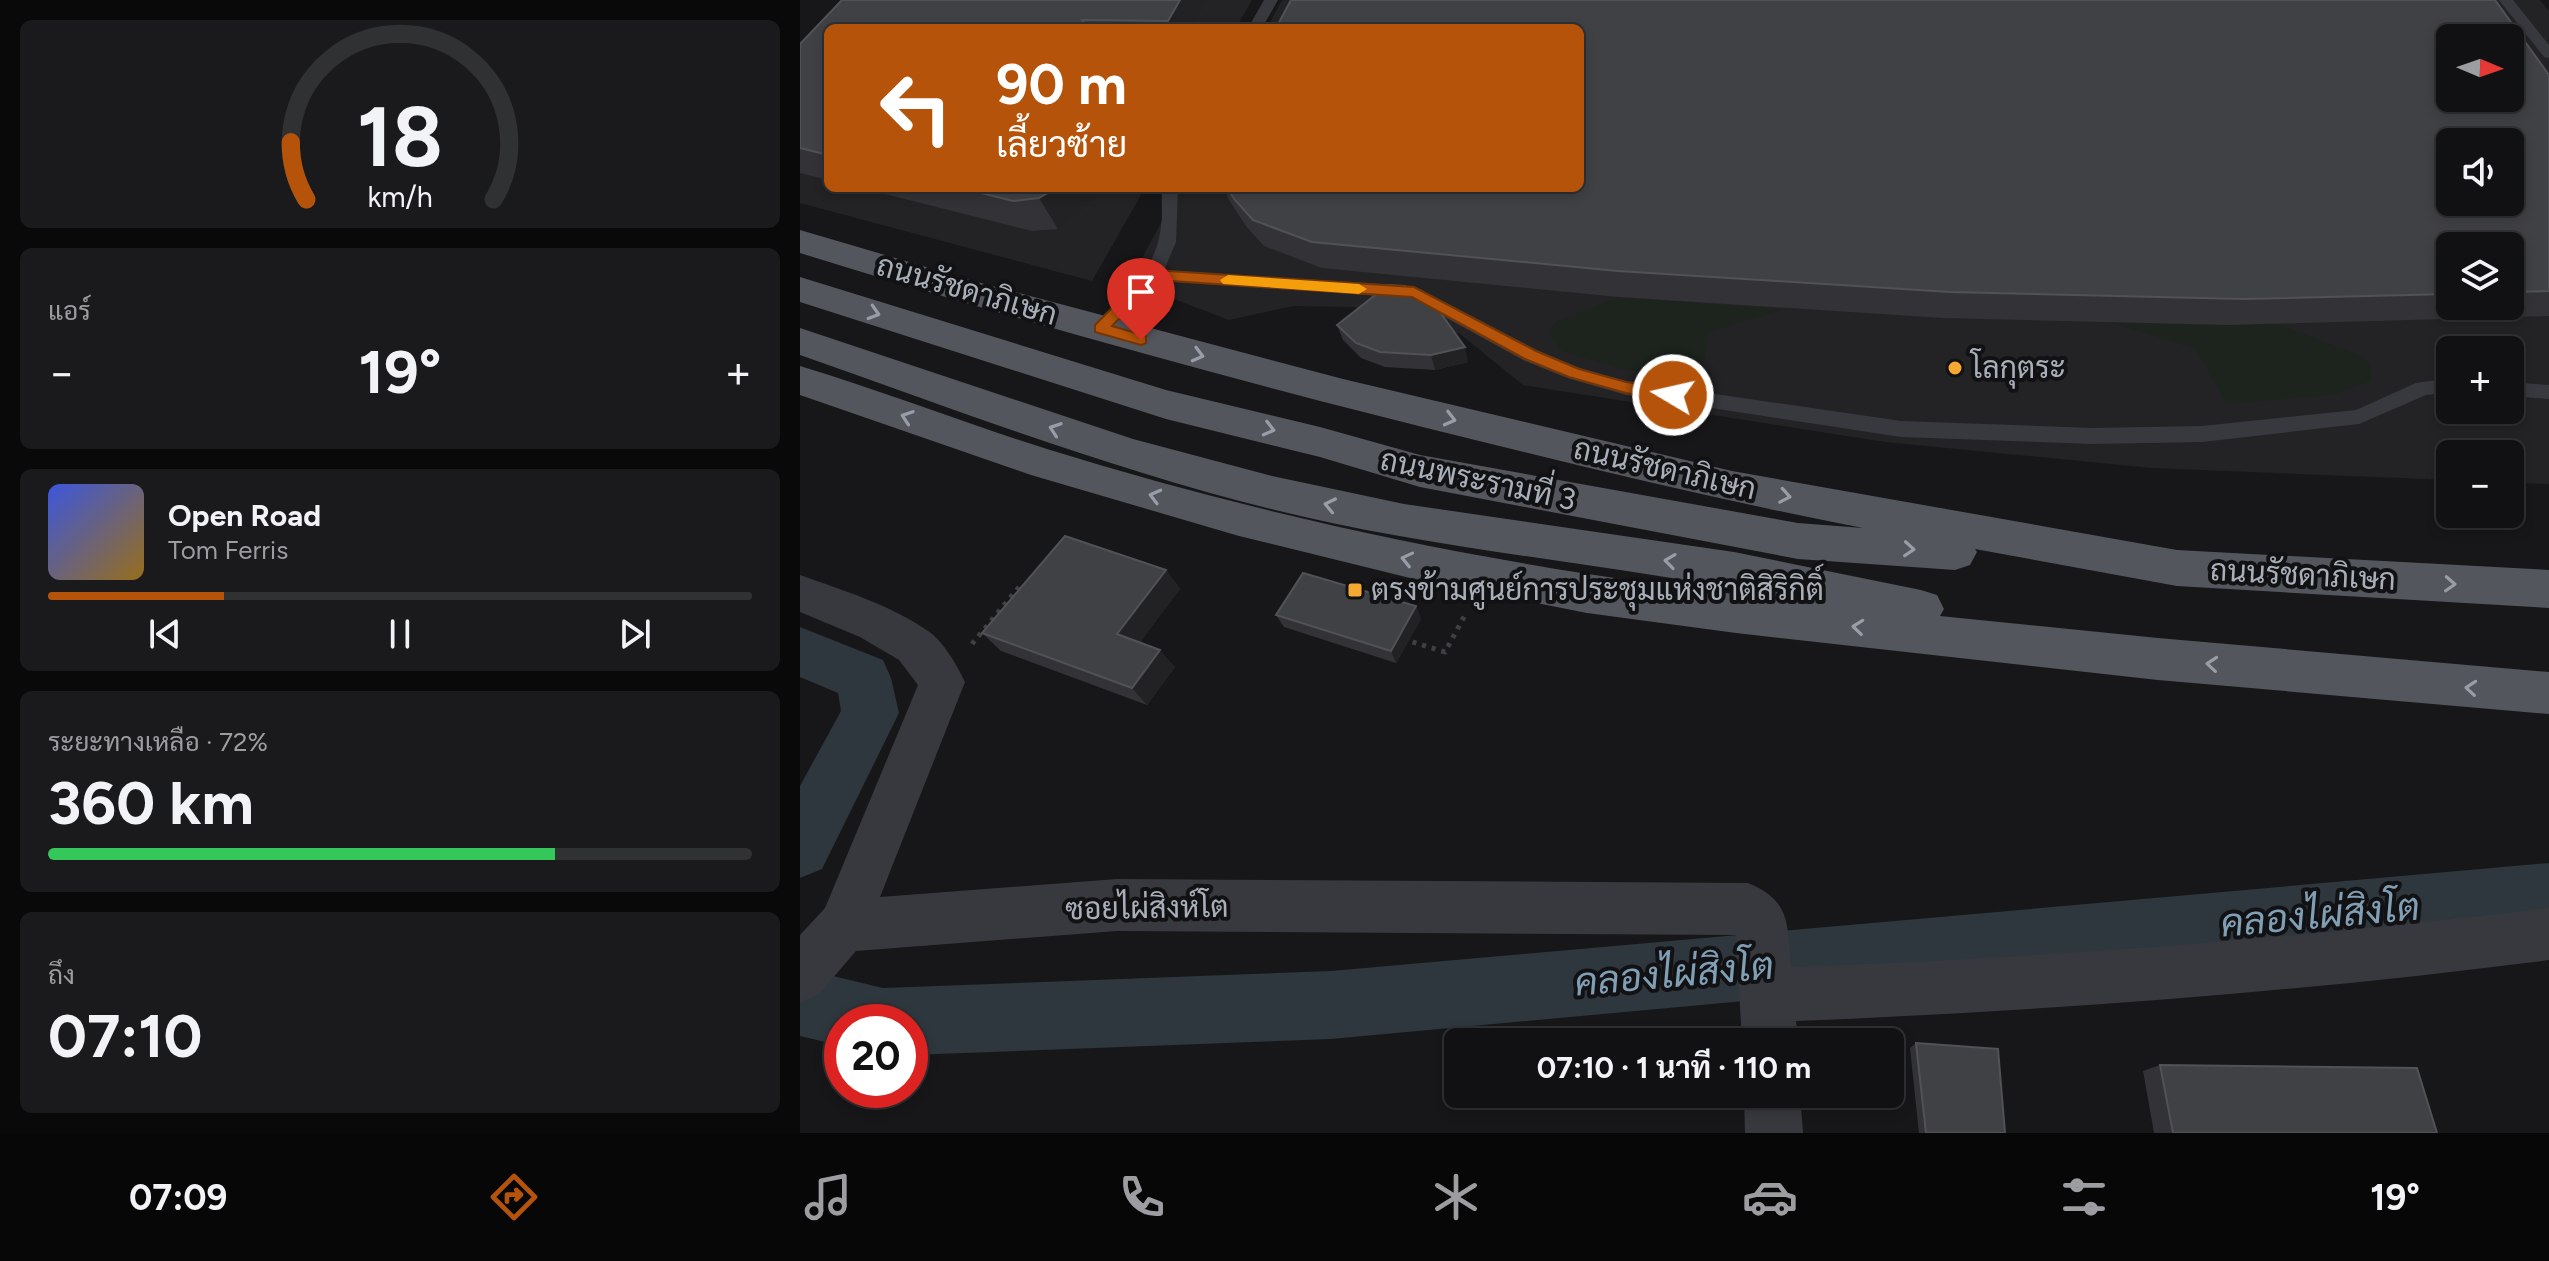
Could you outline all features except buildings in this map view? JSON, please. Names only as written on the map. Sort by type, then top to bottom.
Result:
[{"type":"main road","name":"ถนนรัชดาภิเษก","points":[[800,241],[1101,329],[1343,393],[1732,487],[2177,568],[2549,589]]},
{"type":"main road","name":"ถนนพระรามที่ 3","points":[[800,289],[1166,404],[1320,442],[1420,471],[1783,538],[2177,568]]},
{"type":"main road","name":"ถนนพระรามที่ 3","points":[[800,341],[1129,454],[1272,493],[1404,521],[1734,570],[2158,659]]},
{"type":"main road","points":[[800,380],[1104,482],[1239,519],[1425,563],[1587,594],[1736,614],[2158,659],[2549,693]]},
{"type":"street","name":"ซอยไผ่สิงห์โต","points":[[800,593],[875,624],[915,646],[942,682],[818,954]]},
{"type":"street","name":"ซอยไผ่สิงห์โต","points":[[818,954],[1117,905],[1748,909],[1761,920],[1769,1018]]},
{"type":"street","points":[[1769,1018],[2002,986],[2414,951],[2549,934]]},
{"type":"street","points":[[1773,1108],[1774,1133]]},
{"type":"lane","points":[[1257,24],[1271,0]]},
{"type":"lane","points":[[2506,0],[2549,54]]},
{"type":"lane","points":[[1101,329],[1153,275],[1163,259],[1168,243],[1170,192]]},
{"type":"lane","points":[[1153,275],[1414,292],[1530,355],[1587,377],[1668,395],[1901,429],[2092,436],[2202,434],[2359,417],[2423,388],[2436,387]]},
{"type":"lane","points":[[2524,390],[2549,392]]},
{"type":"path","points":[[976,639],[1019,587]]},
{"type":"path","points":[[1402,638],[1445,652],[1465,615]]},
{"type":"shaded area","points":[[850,0],[1252,0],[1238,24],[827,24]]},
{"type":"shaded area","points":[[1282,0],[2540,0],[2549,11],[2549,484],[2524,483],[2524,440],[2436,440],[2436,479],[2152,468],[1885,442],[1523,385],[1460,334],[1402,315],[1352,307],[1293,306],[1229,320],[1129,282],[1178,192],[1584,192],[1584,24],[1269,24]]},
{"type":"shaded area","points":[[824,27],[824,192],[1143,192],[1092,281],[800,203],[800,52]]},
{"type":"shaded area","points":[[1619,297],[1784,309],[1709,332],[1700,382],[1617,368],[1562,351],[1548,333],[1556,322]]},
{"type":"shaded area","points":[[2110,322],[2278,324],[2363,357],[2371,367],[2371,381],[2332,395],[2226,404],[2196,349]]},
{"type":"waterway","name":"คลองไผ่สิงโต","points":[[800,651],[863,678],[870,713],[800,848]]},
{"type":"waterway","name":"คลองไผ่สิงโต","points":[[800,1002],[883,1022],[1331,1005],[2549,895]]},
{"type":"slow traffic","points":[[1228,280],[1359,289]]},
{"type":"place","name":"โลกุตระ","points":[[1955,368]]},
{"type":"place","name":"ตรงข้ามศูนย์การประชุมแห่งชาติสิริกิติ์","points":[[1355,590]]},
{"type":"route","points":[[1141,340],[1101,329],[1153,275],[1414,292],[1530,355],[1574,373],[1626,388],[1673,395]]}]
